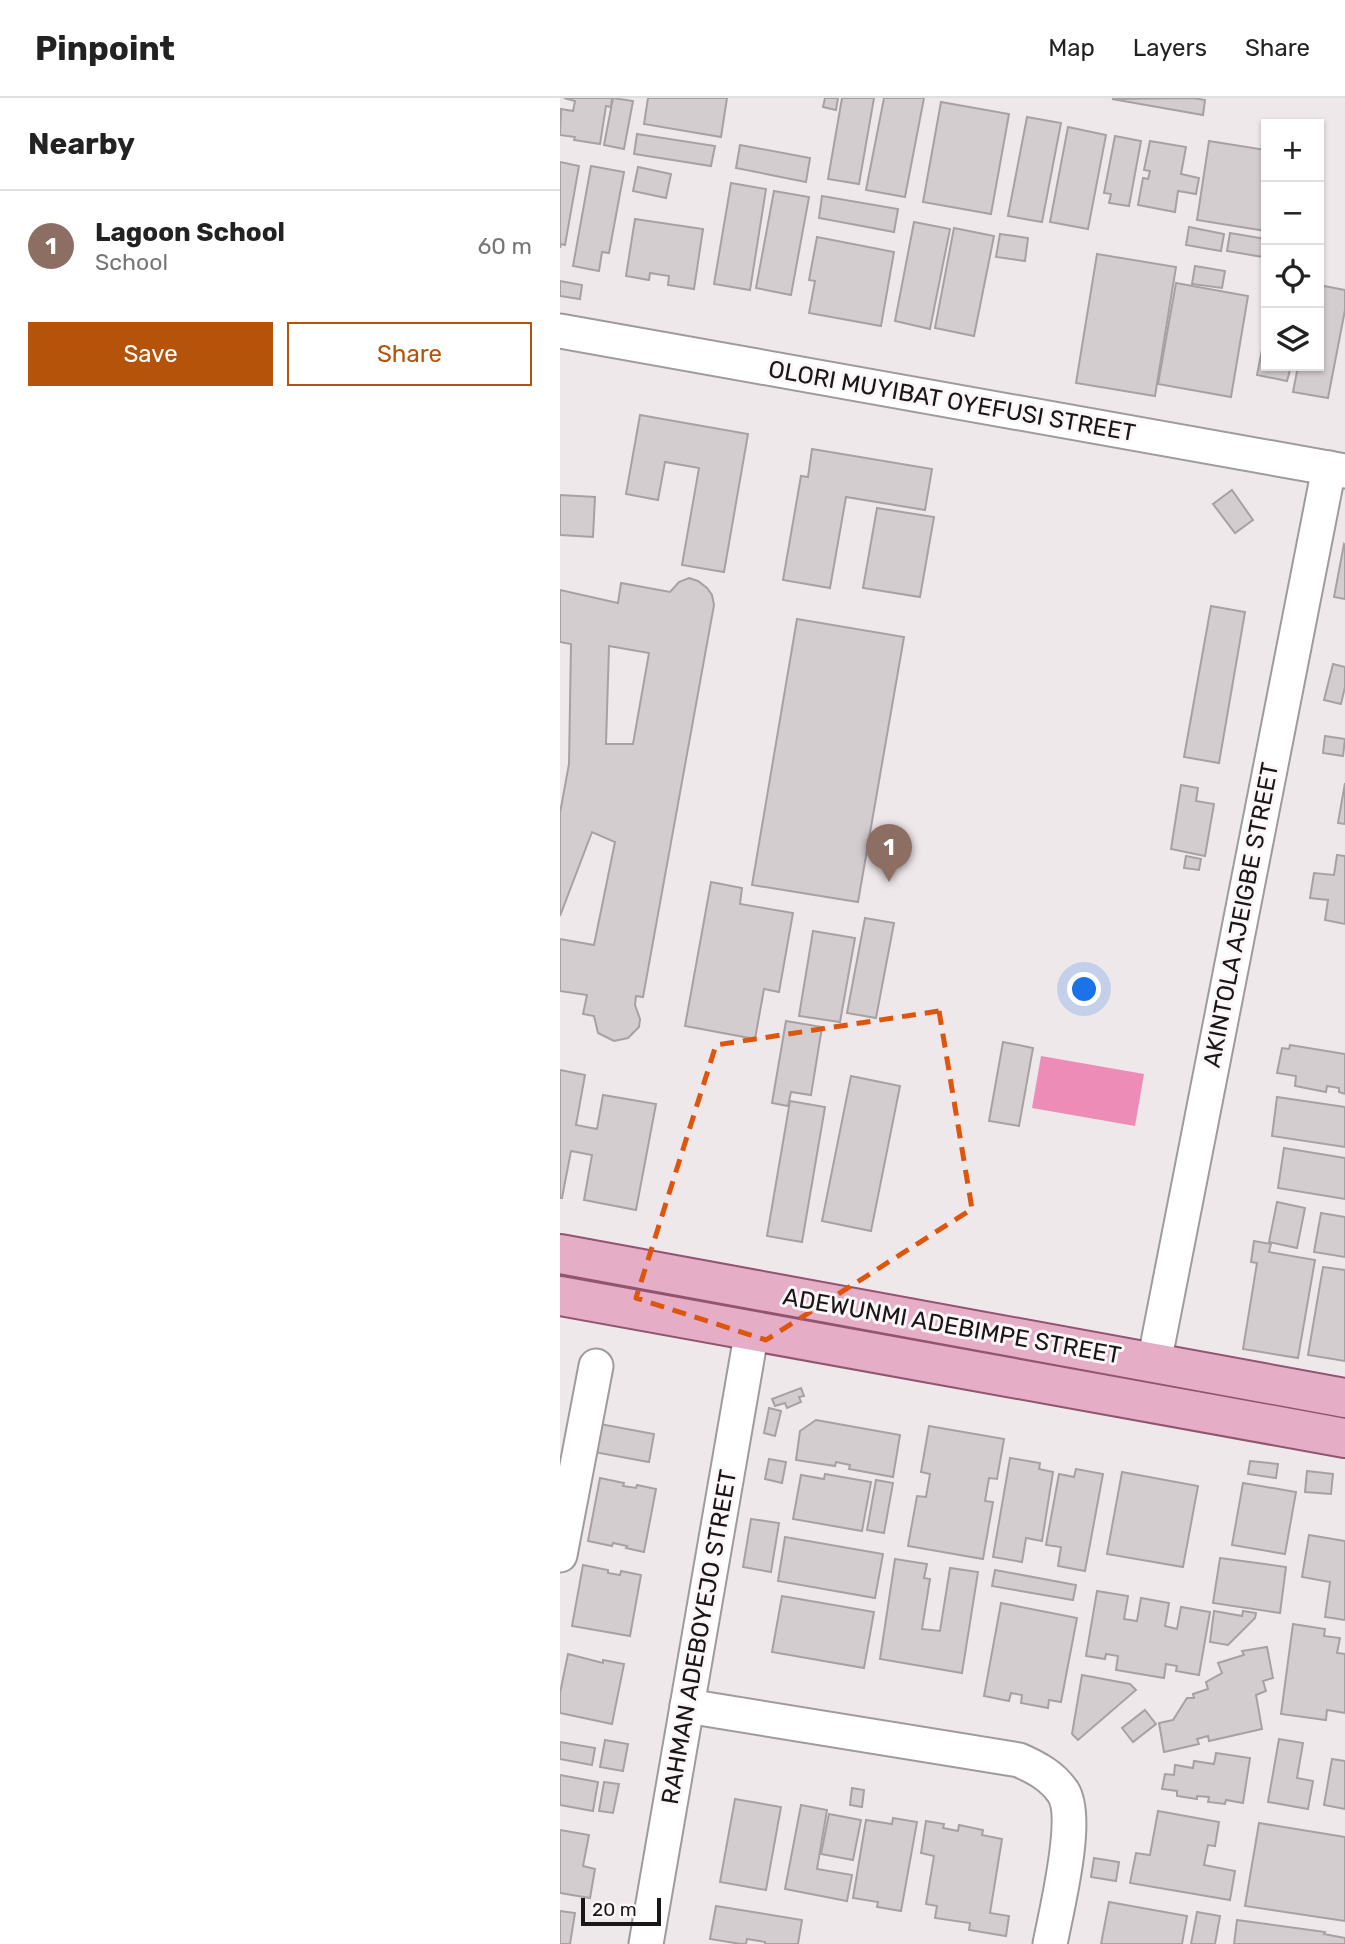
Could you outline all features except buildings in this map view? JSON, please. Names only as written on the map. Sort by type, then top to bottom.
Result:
[{"type":"main road","name":"ADEWUNMI ADEBIMPE STREET","points":[[560,1254],[1345,1398]]},
{"type":"main road","name":"ADEWUNMI ADEBIMPE STREET","points":[[560,1296],[1345,1438]]},
{"type":"street","name":"OLORI MUYIBAT OYEFUSI STREET","points":[[560,331],[1337,469]]},
{"type":"street","name":"AKINTOLA AJEIGBE STREET","points":[[1154,1363],[1337,469]]},
{"type":"street","name":"RAHMAN ADEBOYEJO STREET","points":[[646,1944],[752,1330]]},
{"type":"street","points":[[560,1555],[596,1366]]},
{"type":"street","points":[[687,1706],[1019,1760],[1046,1773],[1065,1794],[1070,1824],[1051,1944]]},
{"type":"highlighted area","points":[[939,1011],[972,1209],[766,1340],[636,1298],[716,1045]]},
{"type":"shaded area","points":[[1041,1056],[1144,1074],[1135,1126],[1032,1108]]},
{"type":"place","name":"Lagoon School","points":[[889,882]]}]
